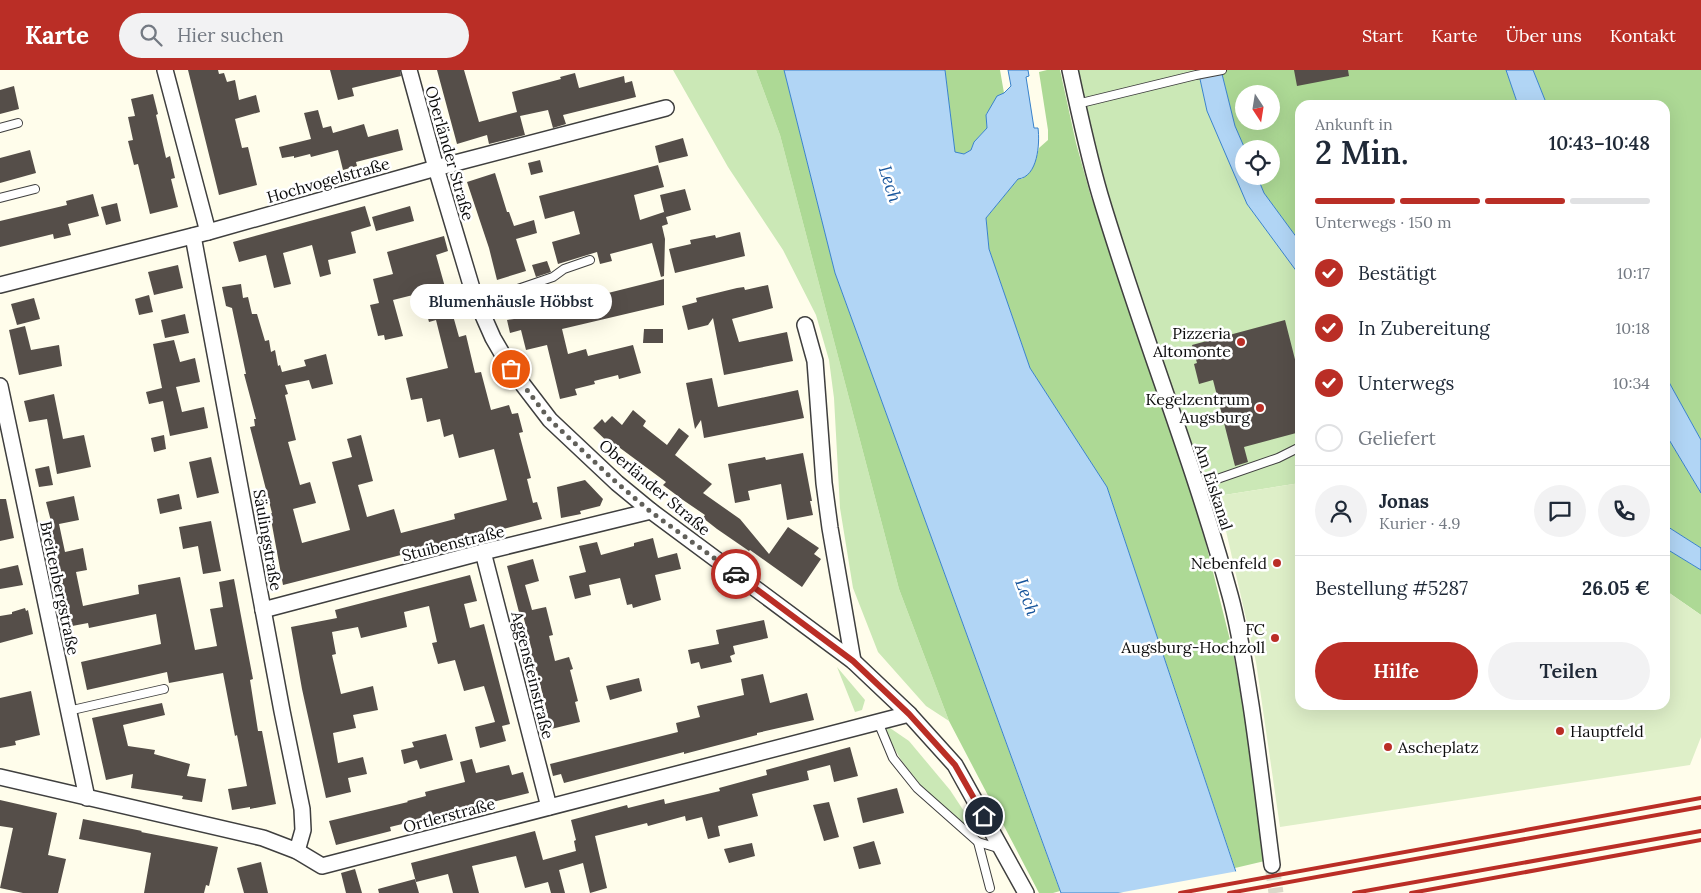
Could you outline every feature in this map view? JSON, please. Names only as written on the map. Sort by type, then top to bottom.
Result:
[{"type":"street","points":[[165,70],[208,232]]},
{"type":"street","name":"Oberländer Straße","points":[[409,70],[462,259],[477,303],[492,338],[511,369],[550,420],[617,483],[651,512],[853,661],[909,714],[955,765],[1026,893]]},
{"type":"street","name":"Am Eiskanal","points":[[1070,70],[1087,149],[1112,234],[1197,486],[1230,596],[1243,654],[1272,865]]},
{"type":"street","name":"Hochvogelstraße","points":[[0,285],[193,236],[436,168],[666,108]]},
{"type":"street","name":"Säulingstraße","points":[[193,236],[302,809],[303,830],[297,851]]},
{"type":"street","points":[[804,324],[815,361],[824,483],[853,661]]},
{"type":"street","name":"Breitenbergstraße","points":[[0,386],[87,798]]},
{"type":"street","name":"Stuibenstraße","points":[[263,610],[483,552],[651,512]]},
{"type":"street","name":"Aggensteinstraße","points":[[483,552],[549,808]]},
{"type":"street","name":"Ortlerstraße","points":[[0,776],[262,838],[297,851],[322,866],[909,714]]},
{"type":"lane","points":[[1077,104],[1222,70]]},
{"type":"lane","points":[[0,128],[18,123]]},
{"type":"lane","points":[[0,198],[35,189]]},
{"type":"lane","points":[[477,303],[553,277],[564,269],[590,260]]},
{"type":"lane","points":[[1197,486],[1278,458],[1295,450]]},
{"type":"lane","points":[[68,711],[164,689]]},
{"type":"lane","points":[[878,722],[892,758],[917,788],[978,842],[1003,850]]},
{"type":"lane","points":[[978,842],[990,888]]},
{"type":"green space","points":[[673,70],[756,70],[780,135],[899,589],[949,721],[926,706],[878,652],[853,588],[840,508],[834,398],[829,360],[816,315],[783,250],[728,167]]},
{"type":"green space","points":[[756,70],[784,70],[835,273],[1060,891],[1039,893],[949,721],[899,589],[780,135]]},
{"type":"green space","points":[[945,70],[1000,70],[1004,93],[986,114],[987,128],[974,142],[971,150],[964,154],[955,153]]},
{"type":"green space","points":[[1060,70],[1076,143],[1091,197],[1114,256],[1195,500],[1233,652],[1266,832],[1269,860],[1235,868],[1107,487],[1030,368],[989,249],[986,218],[1018,179],[1022,179],[1030,171],[1039,148],[1048,140],[1039,72]]},
{"type":"green space","points":[[1073,70],[1198,70],[1207,111],[1235,176],[1235,185],[1239,185],[1247,204],[1295,269],[1295,484],[1218,496],[1200,465],[1150,340],[1098,184]]},
{"type":"green space","points":[[1221,70],[1506,70],[1516,100],[1295,100],[1295,235],[1264,193],[1261,185],[1280,185],[1280,140],[1241,140],[1237,130],[1280,130],[1280,85],[1235,85],[1235,126]]},
{"type":"green space","points":[[1533,70],[1701,70],[1701,440],[1670,384],[1670,100],[1545,100]]},
{"type":"green space","points":[[1670,441],[1701,493],[1701,548],[1670,528]]},
{"type":"green space","name":"FC Augsburg-Hochzoll","points":[[1295,484],[1295,710],[1670,710],[1670,593],[1701,615],[1701,737],[1690,765],[1280,827],[1256,662],[1218,496]]},
{"type":"green space","points":[[1670,551],[1701,570],[1701,615],[1670,593]]},
{"type":"green space","points":[[837,667],[865,700],[862,710],[855,712]]},
{"type":"green space","points":[[890,728],[909,741],[950,790],[977,831],[972,831],[927,793],[901,760],[884,730]]},
{"type":"water","name":"Lech","points":[[784,70],[945,70],[955,152],[964,154],[971,150],[974,142],[987,128],[986,115],[997,96],[1004,93],[1011,86],[1008,70],[1028,70],[1029,76],[1026,77],[1034,128],[1038,128],[1038,150],[1034,166],[1030,172],[1025,177],[1018,179],[986,218],[989,249],[1030,368],[1107,487],[1243,893],[1061,893],[835,273]]},
{"type":"water","points":[[1198,70],[1221,70],[1235,130],[1241,140],[1235,140],[1235,176],[1207,111]]},
{"type":"water","points":[[1506,70],[1533,70],[1545,100],[1516,100]]},
{"type":"water","points":[[1239,185],[1261,185],[1264,193],[1295,235],[1295,269],[1247,204]]},
{"type":"water","points":[[1670,384],[1701,440],[1701,493],[1670,441]]},
{"type":"water","points":[[1670,528],[1701,548],[1701,570],[1670,551]]},
{"type":"pier","points":[[1238,871],[1246,893],[1118,893]]},
{"type":"building","points":[[188,70],[218,70],[219,74],[224,73],[227,82],[235,80],[239,100],[256,95],[260,112],[235,119],[242,148],[248,147],[257,185],[219,195]]},
{"type":"building","points":[[330,70],[400,70],[401,76],[352,88],[354,96],[338,100]]},
{"type":"building","points":[[437,70],[464,70],[479,122],[517,112],[512,92],[561,79],[560,77],[575,73],[579,88],[624,76],[625,83],[632,81],[636,97],[563,115],[566,124],[553,128],[548,110],[520,116],[525,135],[489,144],[487,135],[457,144]]},
{"type":"building","points":[[1294,70],[1348,70],[1349,76],[1297,86]]},
{"type":"building","points":[[14,86],[19,109],[0,114],[0,90]]},
{"type":"building","points":[[153,94],[166,158],[170,156],[175,178],[171,179],[178,207],[150,214],[138,164],[134,165],[128,141],[133,140],[128,117],[135,116],[131,99]]},
{"type":"building","points":[[318,110],[323,128],[331,126],[333,133],[364,124],[368,137],[398,129],[403,150],[356,162],[357,166],[343,170],[338,150],[311,157],[310,154],[294,158],[294,156],[282,158],[279,147],[311,139],[304,113]]},
{"type":"building","points":[[683,138],[688,156],[659,163],[655,146]]},
{"type":"building","points":[[30,150],[36,173],[0,183],[0,158]]},
{"type":"building","points":[[540,160],[543,172],[531,175],[528,163]]},
{"type":"building","points":[[658,165],[664,187],[634,195],[640,220],[664,212],[665,216],[660,195],[685,189],[691,210],[666,217],[668,224],[662,226],[665,239],[664,276],[661,277],[652,243],[610,254],[612,261],[600,264],[597,252],[558,264],[552,242],[580,234],[574,211],[545,219],[539,196]]},
{"type":"building","points":[[495,173],[507,212],[509,212],[514,226],[534,220],[537,233],[516,239],[526,271],[497,280],[489,248],[467,182]]},
{"type":"building","points":[[93,194],[99,216],[68,224],[71,235],[54,239],[53,234],[0,247],[0,221],[67,205],[66,201]]},
{"type":"building","points":[[117,203],[121,221],[106,225],[101,207]]},
{"type":"building","points":[[365,206],[371,226],[351,232],[356,253],[328,260],[331,274],[320,277],[312,245],[283,253],[291,284],[274,288],[266,255],[239,262],[233,242]]},
{"type":"building","points":[[410,206],[414,221],[376,231],[372,217]]},
{"type":"building","points":[[740,232],[745,256],[675,273],[669,249],[691,244],[690,240],[715,235],[716,238]]},
{"type":"building","points":[[444,236],[448,251],[436,255],[459,337],[466,335],[475,373],[481,372],[491,410],[509,405],[512,414],[518,413],[523,432],[519,433],[531,478],[527,479],[533,503],[537,502],[542,519],[283,585],[270,514],[272,513],[250,427],[255,426],[254,419],[256,419],[244,374],[246,374],[232,308],[226,306],[222,287],[241,284],[243,298],[248,297],[252,314],[257,314],[265,341],[269,340],[271,352],[275,350],[278,366],[280,365],[282,372],[306,366],[304,360],[326,354],[333,384],[312,389],[309,380],[285,385],[288,394],[285,395],[296,440],[288,442],[300,485],[310,482],[316,503],[293,509],[302,543],[350,530],[332,462],[352,457],[347,439],[361,435],[373,481],[358,485],[367,517],[394,509],[401,533],[455,519],[454,514],[507,500],[494,449],[459,458],[453,434],[444,437],[440,419],[427,422],[422,398],[411,400],[406,378],[448,368],[436,320],[429,322],[421,293],[393,300],[403,336],[385,340],[384,335],[378,336],[370,305],[379,303],[373,279],[393,274],[387,252]]},
{"type":"building","points":[[547,261],[551,272],[536,277],[532,265]]},
{"type":"building","points":[[178,265],[183,288],[154,295],[148,272]]},
{"type":"building","points":[[664,279],[664,305],[562,329],[568,354],[586,349],[588,356],[633,345],[641,373],[619,379],[618,375],[594,381],[595,384],[575,389],[577,395],[560,399],[547,345],[526,350],[521,330],[510,333],[507,320],[514,319],[511,310],[554,299],[556,306]]},
{"type":"building","points":[[768,285],[773,308],[732,319],[739,342],[787,332],[793,361],[724,375],[713,318],[708,325],[688,330],[682,306],[697,302],[696,298],[737,288],[744,287],[745,290]]},
{"type":"building","points":[[149,295],[153,312],[139,315],[135,299]]},
{"type":"building","points":[[34,298],[40,319],[17,325],[11,304]]},
{"type":"building","points":[[185,314],[189,333],[165,338],[161,320]]},
{"type":"building","name":"Kegelzentrum Augsburg","points":[[1285,320],[1295,359],[1295,433],[1244,447],[1248,462],[1235,466],[1213,380],[1199,384],[1194,364],[1197,363],[1192,345]]},
{"type":"building","points":[[25,326],[31,350],[59,345],[62,366],[19,375],[9,330]]},
{"type":"building","points":[[644,329],[663,329],[663,343],[643,343]]},
{"type":"building","points":[[174,340],[180,362],[195,358],[200,382],[176,387],[182,412],[204,407],[208,428],[170,436],[163,401],[149,404],[146,392],[162,388],[153,344]]},
{"type":"building","points":[[712,378],[718,407],[798,390],[804,418],[704,438],[701,420],[695,429],[686,383]]},
{"type":"building","points":[[54,394],[63,439],[84,435],[91,467],[57,474],[47,419],[29,422],[24,401]]},
{"type":"building","points":[[633,410],[646,421],[643,426],[667,445],[679,428],[689,436],[675,455],[712,484],[703,493],[740,519],[769,554],[788,527],[819,548],[814,554],[821,559],[802,587],[717,529],[703,518],[705,515],[663,485],[666,482],[616,445],[614,448],[593,428],[602,419],[605,423],[612,416],[622,425]]},
{"type":"building","points":[[164,435],[166,449],[154,452],[151,438]]},
{"type":"building","points":[[803,453],[813,515],[787,520],[781,484],[748,491],[750,500],[735,503],[728,464],[765,457],[766,460]]},
{"type":"building","points":[[211,457],[219,493],[197,498],[189,462]]},
{"type":"building","points":[[49,466],[53,485],[39,487],[35,469]]},
{"type":"building","points":[[585,480],[603,499],[600,506],[580,511],[581,514],[561,518],[557,487]]},
{"type":"building","points":[[179,494],[182,509],[160,514],[157,499]]},
{"type":"building","points":[[74,496],[79,520],[59,524],[65,552],[83,548],[87,570],[76,572],[83,606],[139,594],[138,585],[180,577],[195,650],[217,646],[210,609],[223,607],[219,582],[234,579],[253,679],[250,680],[258,731],[262,731],[276,804],[232,810],[228,789],[247,786],[223,673],[169,683],[167,672],[87,690],[81,662],[161,644],[156,614],[89,628],[88,623],[67,627],[58,584],[63,583],[56,554],[53,554],[47,527],[52,525],[46,502]]},
{"type":"building","points":[[0,499],[6,499],[14,538],[0,541]]},
{"type":"building","points":[[211,521],[221,571],[203,574],[198,546],[183,549],[179,527]]},
{"type":"building","points":[[653,538],[658,558],[677,553],[681,569],[655,575],[661,600],[633,608],[632,604],[627,605],[620,578],[589,585],[591,595],[575,599],[569,576],[586,572],[579,546],[597,542],[601,555],[634,546],[634,543]]},
{"type":"building","points":[[533,559],[539,581],[525,585],[532,610],[546,607],[553,635],[549,636],[555,661],[569,657],[573,669],[570,670],[578,701],[575,702],[580,722],[551,729],[537,671],[534,671],[529,652],[532,651],[523,615],[520,616],[507,566]]},
{"type":"building","points":[[18,565],[23,585],[0,589],[0,569]]},
{"type":"building","points":[[470,575],[477,601],[464,604],[470,628],[484,624],[510,724],[502,726],[506,741],[480,748],[475,727],[495,722],[484,686],[464,691],[455,660],[438,664],[432,643],[437,642],[429,606],[404,612],[407,627],[361,638],[358,627],[332,632],[336,654],[332,655],[341,694],[373,686],[378,710],[353,715],[356,728],[333,733],[338,763],[363,757],[367,774],[348,778],[351,792],[326,798],[302,689],[291,627],[337,618],[335,610]]},
{"type":"building","points":[[25,608],[26,611],[28,610],[33,634],[0,643],[0,616],[12,614],[12,612]]},
{"type":"building","points":[[764,620],[768,638],[733,646],[735,654],[730,656],[732,662],[701,669],[699,662],[691,664],[688,650],[719,644],[716,630]]},
{"type":"building","points":[[763,674],[770,703],[807,693],[814,720],[564,783],[561,774],[553,776],[550,764],[678,732],[676,723],[700,717],[697,706],[744,695],[741,679]]},
{"type":"building","points":[[639,678],[642,691],[610,700],[606,686]]},
{"type":"building","points":[[31,691],[40,735],[15,741],[16,745],[0,748],[0,698]]},
{"type":"building","points":[[162,703],[165,715],[123,725],[128,746],[155,750],[154,754],[190,764],[187,776],[206,779],[202,802],[182,799],[183,796],[131,788],[133,774],[106,780],[92,718]]},
{"type":"building","points":[[446,734],[453,760],[420,769],[417,760],[404,764],[401,750],[414,747],[412,742]]},
{"type":"building","points":[[850,747],[858,776],[834,782],[830,765],[807,771],[809,780],[752,794],[758,816],[718,826],[720,836],[708,839],[702,817],[686,821],[685,816],[648,826],[647,823],[595,836],[607,888],[590,893],[583,863],[559,870],[565,893],[551,893],[548,882],[525,888],[516,856],[472,866],[479,893],[453,893],[448,874],[416,882],[411,863],[535,831],[543,860],[576,851],[574,841],[576,840],[571,820],[627,805],[628,808],[664,799],[665,804],[720,791],[719,788],[767,775],[766,770]]},
{"type":"building","points":[[472,759],[476,773],[509,765],[512,775],[523,772],[529,793],[390,827],[391,831],[336,845],[329,821],[408,802],[426,796],[425,792],[465,782],[460,762]]},
{"type":"building","points":[[897,788],[904,813],[863,823],[857,798]]},
{"type":"building","points":[[0,800],[57,813],[48,855],[66,859],[58,893],[23,893],[0,888],[13,828],[0,826]]},
{"type":"building","points":[[829,802],[839,837],[824,841],[813,805]]},
{"type":"building","points":[[83,819],[218,847],[209,886],[206,885],[204,893],[144,893],[151,853],[79,839]]},
{"type":"building","points":[[874,841],[881,864],[859,869],[853,847]]},
{"type":"building","points":[[752,843],[755,856],[729,863],[724,849]]},
{"type":"building","points":[[261,862],[268,893],[244,893],[237,868]]},
{"type":"building","points":[[355,869],[362,893],[346,893],[341,873]]},
{"type":"building","points":[[415,879],[419,893],[379,893],[378,889]]},
{"type":"tunnel","points":[[1272,865],[1276,893]]},
{"type":"railway","points":[[1180,893],[1701,798]]},
{"type":"railway","points":[[1229,893],[1701,807]]},
{"type":"railway","points":[[1354,893],[1701,831]]},
{"type":"railway","points":[[1411,893],[1701,840]]},
{"type":"way so far","points":[[511,369],[550,420],[617,483],[651,512],[736,574]]},
{"type":"place","name":"Pizzeria Altomonte","points":[[1241,342]]},
{"type":"place","name":"Blumenhäusle Höbbst","points":[[511,369]]},
{"type":"place","name":"Kegelzentrum Augsburg","points":[[1260,408]]},
{"type":"place","name":"Nebenfeld","points":[[1277,563]]},
{"type":"place","name":"FC Augsburg-Hochzoll","points":[[1275,638]]},
{"type":"place","name":"Hauptfeld","points":[[1560,731]]},
{"type":"place","name":"Ascheplatz","points":[[1388,747]]},
{"type":"route","points":[[736,574],[853,661],[909,714],[955,765],[984,816]]}]
